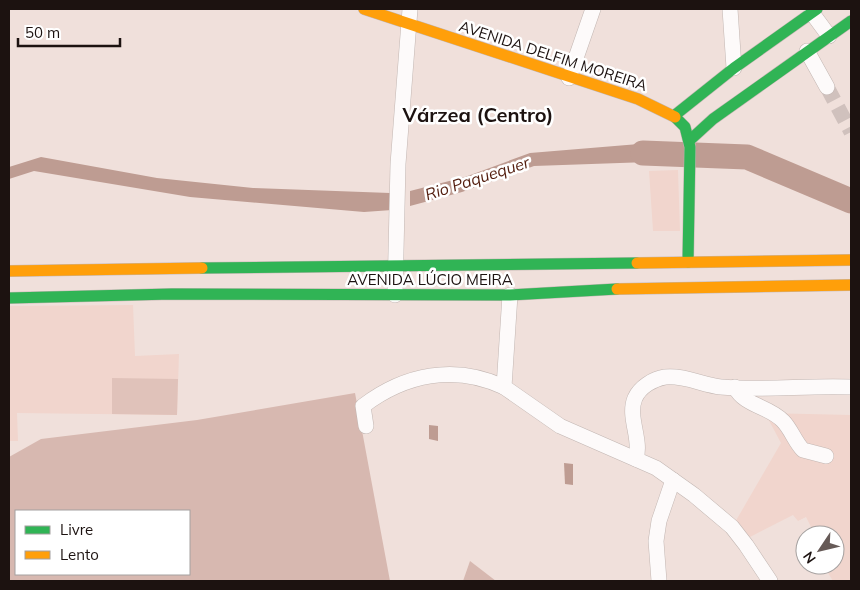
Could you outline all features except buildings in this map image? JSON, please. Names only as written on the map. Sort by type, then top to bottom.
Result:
[{"type":"main road","name":"AVENIDA DELFIM MOREIRA","points":[[364,9],[410,16],[569,78],[638,100],[674,115]]},
{"type":"main road","points":[[688,262],[690,143],[685,126],[674,115],[734,68],[814,10]]},
{"type":"main road","points":[[690,143],[713,119],[851,21]]},
{"type":"main road","points":[[697,97],[713,119]]},
{"type":"main road","name":"AVENIDA LÚCIO MEIRA","points":[[9,271],[395,268],[851,260]]},
{"type":"main road","name":"AVENIDA LÚCIO MEIRA","points":[[9,298],[172,294],[510,295],[663,287],[851,285]]},
{"type":"street","points":[[569,78],[593,9]]},
{"type":"street","points":[[730,9],[734,68]]},
{"type":"street","points":[[814,10],[828,36]]},
{"type":"street","points":[[395,295],[398,164],[410,16]]},
{"type":"street","points":[[807,51],[827,87]]},
{"type":"street","points":[[690,143],[688,117],[697,97]]},
{"type":"street","points":[[504,387],[510,295]]},
{"type":"street","points":[[366,426],[363,406],[417,377],[451,374],[491,381],[504,387],[560,426],[636,458],[694,495],[732,527],[746,544],[770,581]]},
{"type":"street","points":[[636,458],[638,445],[635,398],[648,384],[667,377],[721,387],[851,388]]},
{"type":"street","points":[[735,387],[747,400],[783,420],[803,450],[826,456]]},
{"type":"street","points":[[659,581],[656,541],[659,521],[673,480]]},
{"type":"shaded area","points":[[678,170],[680,231],[653,231],[649,171]]},
{"type":"shaded area","points":[[133,305],[135,356],[179,354],[177,415],[17,413],[18,441],[9,441],[9,306]]},
{"type":"shaded area","points":[[112,378],[178,379],[177,415],[112,414]]},
{"type":"shaded area","points":[[355,393],[390,581],[9,581],[9,457],[41,439],[197,420]]},
{"type":"shaded area","points":[[765,413],[851,415],[851,581],[833,581],[829,575],[845,575],[845,525],[810,525],[806,517],[798,521],[793,515],[750,537],[734,524],[781,443]]},
{"type":"shaded area","points":[[470,561],[496,581],[463,581]]},
{"type":"water","points":[[651,143],[675,144],[677,161],[534,166],[462,192],[410,206],[410,191],[465,177],[530,153]]},
{"type":"water","points":[[41,157],[157,178],[253,188],[390,193],[392,210],[364,212],[190,197],[34,171],[9,179],[9,167]]},
{"type":"water","points":[[429,425],[438,426],[438,441],[429,439]]},
{"type":"water","points":[[564,463],[573,464],[573,485],[565,484]]},
{"type":"waterway","name":"Rio Paquequer","points":[[643,153],[747,157],[851,201]]},
{"type":"tunnel","points":[[827,87],[851,132]]},
{"type":"traffic: fast","points":[[675,115],[734,68],[817,9]]},
{"type":"traffic: fast","points":[[690,140],[713,119],[851,21]]},
{"type":"traffic: fast","points":[[675,117],[685,127],[690,147],[688,262]]},
{"type":"traffic: fast","points":[[202,268],[637,263]]},
{"type":"traffic: fast","points":[[9,298],[172,294],[510,295],[617,289]]},
{"type":"traffic: slow","points":[[364,9],[638,99],[675,117]]},
{"type":"traffic: slow","points":[[637,263],[851,260]]},
{"type":"traffic: slow","points":[[9,271],[202,268]]},
{"type":"traffic: slow","points":[[617,289],[851,285]]},
{"type":"district","name":"Várzea (Centro)","points":[[478,115]]}]
